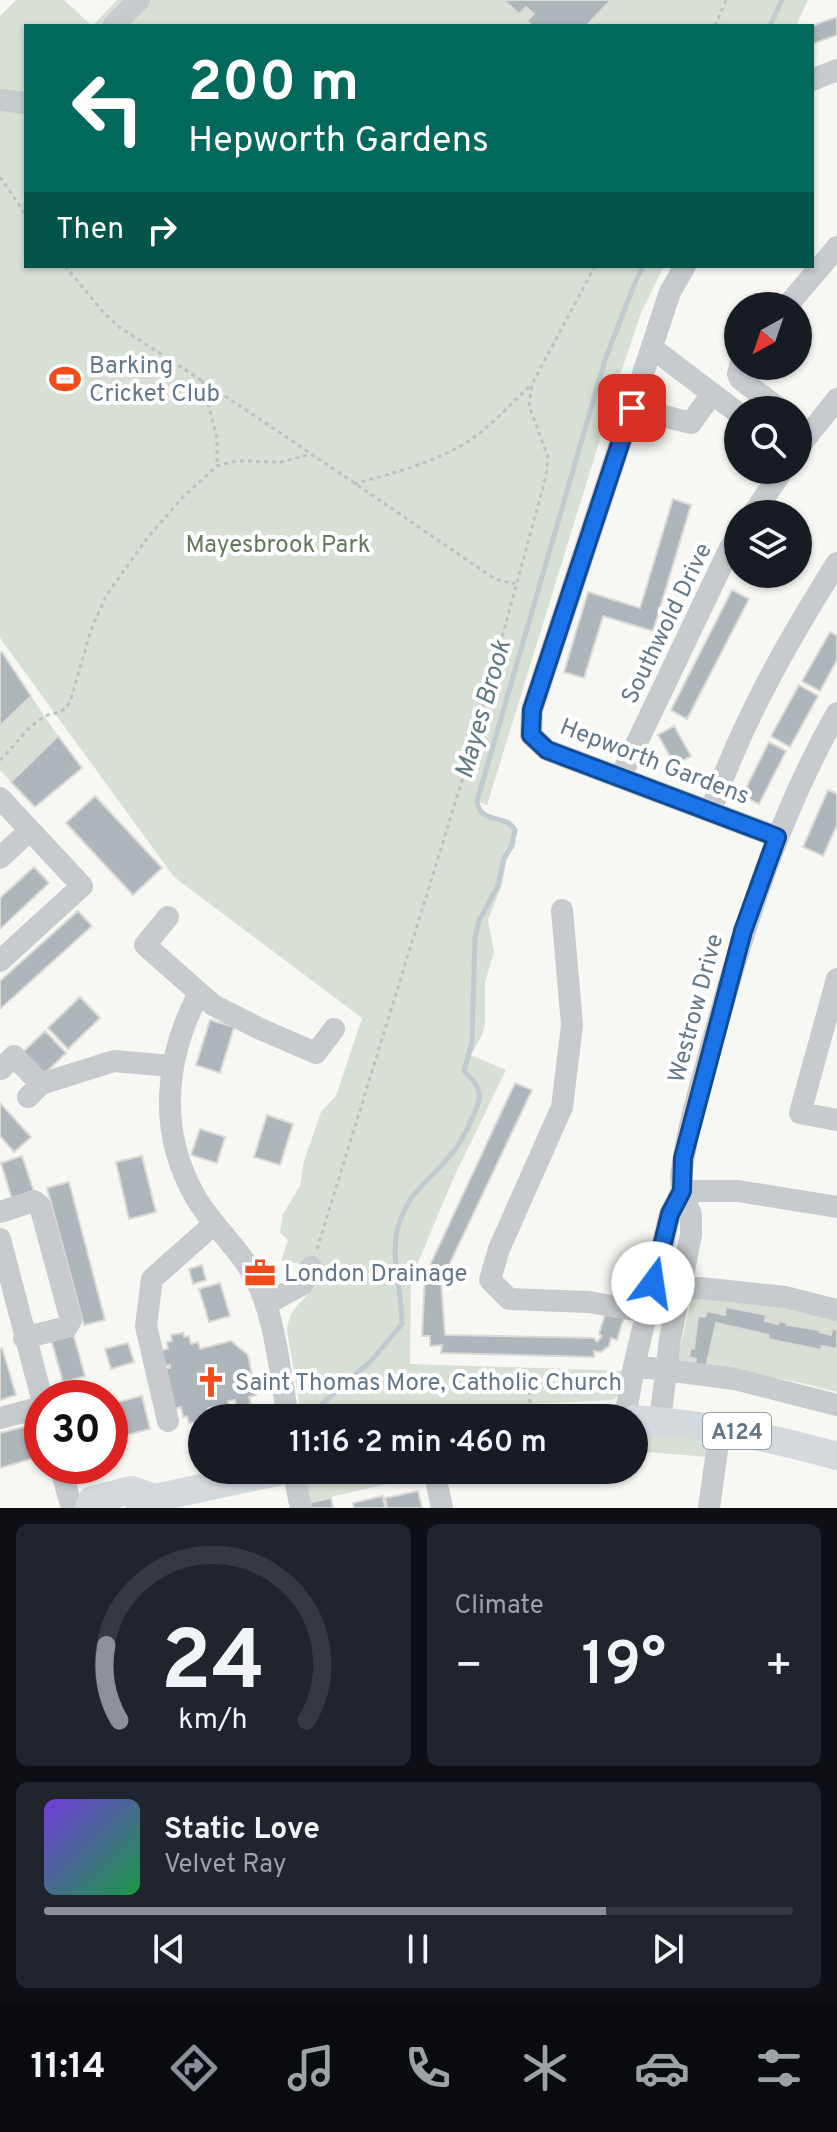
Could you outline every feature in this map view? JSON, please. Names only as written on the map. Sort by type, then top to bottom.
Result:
[{"type":"main road","name":"A124","points":[[648,1420],[779,1439],[837,1456]]},
{"type":"main road","points":[[89,1508],[92,1500],[131,1490],[151,1505],[232,1484]]},
{"type":"street","points":[[117,22],[139,0]]},
{"type":"street","points":[[814,79],[837,70]]},
{"type":"street","points":[[0,100],[24,103]]},
{"type":"street","points":[[799,292],[837,247]]},
{"type":"street","name":"Hepworth Gardens","points":[[684,268],[670,292],[532,710],[531,735],[547,750],[777,837]]},
{"type":"street","points":[[652,348],[724,403]]},
{"type":"street","points":[[741,380],[762,396]]},
{"type":"street","points":[[632,408],[691,423],[712,394]]},
{"type":"street","points":[[812,424],[837,399]]},
{"type":"street","name":"Southwold Drive","points":[[621,776],[724,560]]},
{"type":"street","points":[[711,810],[744,726],[809,607],[837,563]]},
{"type":"street","name":"Westrow Drive","points":[[648,1417],[665,1371],[691,1235],[691,1215],[682,1191],[683,1158],[710,1050],[743,931],[777,837],[837,713]]},
{"type":"street","points":[[0,798],[82,886],[0,961]]},
{"type":"street","points":[[0,858],[30,830]]},
{"type":"street","points":[[562,910],[572,1025],[562,1107],[499,1249],[490,1280],[509,1299],[589,1302],[646,1312]]},
{"type":"street","points":[[168,917],[145,945],[198,995],[258,1028],[316,1053],[334,1029]]},
{"type":"street","points":[[837,979],[800,1113],[837,1120]]},
{"type":"street","points":[[198,995],[188,1014],[171,1066],[170,1115],[178,1156],[195,1197],[249,1268],[266,1304],[285,1404]]},
{"type":"street","points":[[1,1069],[14,1056],[35,1090],[114,1061],[171,1066]]},
{"type":"street","points":[[682,1191],[738,1191],[837,1207]]},
{"type":"street","name":"Westrow Drive","points":[[627,1404],[670,1214],[682,1191]]},
{"type":"street","points":[[0,1212],[34,1201],[40,1206],[71,1320],[67,1327],[24,1338]]},
{"type":"street","points":[[168,1421],[146,1326],[152,1279],[214,1224]]},
{"type":"street","points":[[0,1239],[36,1380]]},
{"type":"street","points":[[266,1304],[303,1284],[311,1267]]},
{"type":"street","points":[[681,1286],[785,1297],[837,1310]]},
{"type":"street","points":[[634,1366],[735,1379],[837,1405]]},
{"type":"street","points":[[0,1418],[24,1412]]},
{"type":"street","points":[[709,1508],[720,1429]]},
{"type":"street","points":[[65,1484],[72,1508]]},
{"type":"street","points":[[296,1484],[301,1508]]},
{"type":"street","points":[[437,1484],[442,1508]]},
{"type":"path","points":[[716,24],[726,0]]},
{"type":"path","points":[[0,177],[24,212]]},
{"type":"path","points":[[67,268],[119,327],[495,579],[515,584]]},
{"type":"path","points":[[353,484],[406,470],[457,448],[491,423],[532,384],[594,268]]},
{"type":"path","points":[[202,380],[217,438],[217,466]]},
{"type":"path","points":[[311,1267],[469,758],[546,476],[548,457],[529,406],[532,384]]},
{"type":"path","points":[[0,760],[15,746],[22,733],[43,718],[64,710],[70,702],[91,630],[106,596],[121,572],[183,497],[217,466],[236,461],[281,462],[311,454]]},
{"type":"path","points":[[529,1391],[535,1404]]},
{"type":"green space","name":"Mayesbrook Park","points":[[16,0],[64,0],[90,24],[24,24],[24,268],[663,268],[641,313],[618,381],[487,805],[478,802],[483,814],[510,820],[517,828],[502,885],[488,920],[494,952],[485,982],[485,1024],[471,1055],[506,1070],[454,1177],[411,1279],[410,1364],[630,1371],[623,1392],[613,1400],[526,1404],[300,1404],[287,1331],[292,1313],[313,1288],[322,1271],[281,1261],[288,1240],[280,1233],[283,1214],[300,1186],[304,1161],[321,1112],[336,1096],[362,1018],[174,877],[0,638],[0,16]]},
{"type":"green space","points":[[117,0],[808,0],[797,24],[94,24]]},
{"type":"green space","points":[[31,696],[58,736],[11,782],[0,770],[0,726]]},
{"type":"green space","points":[[693,1291],[837,1315],[837,1392],[757,1374],[676,1366]]},
{"type":"green space","points":[[648,1432],[703,1440],[707,1445],[708,1457],[648,1452]]},
{"type":"green space","points":[[305,1484],[387,1484],[304,1503]]},
{"type":"building","points":[[504,0],[611,0],[588,24],[530,24],[527,21],[534,14],[526,7],[519,14]]},
{"type":"building","points":[[837,17],[837,35],[814,43],[814,25]]},
{"type":"building","points":[[673,499],[691,505],[653,631],[603,616],[584,678],[564,672],[588,592],[640,608]]},
{"type":"building","points":[[732,590],[749,599],[687,719],[671,710]]},
{"type":"building","points":[[830,632],[837,636],[837,660],[820,691],[802,681]]},
{"type":"building","points":[[0,653],[31,696],[0,726]]},
{"type":"building","points":[[799,685],[818,696],[790,747],[771,736]]},
{"type":"building","points":[[674,726],[691,756],[675,765],[658,735]]},
{"type":"building","points":[[58,736],[82,768],[35,807],[11,782]]},
{"type":"building","points":[[769,742],[786,751],[759,804],[742,796]]},
{"type":"building","points":[[828,790],[837,794],[837,825],[823,856],[803,847]]},
{"type":"building","points":[[95,796],[162,868],[133,895],[66,823]]},
{"type":"building","points":[[34,867],[49,883],[0,929],[0,898]]},
{"type":"building","points":[[78,911],[92,926],[0,1009],[0,981]]},
{"type":"building","points":[[80,997],[100,1018],[68,1049],[48,1028]]},
{"type":"building","points":[[210,1020],[234,1027],[220,1073],[196,1065]]},
{"type":"building","points":[[45,1031],[66,1053],[44,1074],[23,1052]]},
{"type":"building","points":[[515,1083],[532,1090],[441,1282],[445,1335],[594,1338],[597,1342],[602,1336],[599,1334],[606,1311],[624,1317],[617,1340],[611,1338],[609,1346],[601,1352],[594,1351],[594,1357],[441,1353],[442,1345],[430,1346],[430,1336],[422,1336],[425,1276]]},
{"type":"building","points":[[0,1103],[31,1137],[14,1152],[0,1136]]},
{"type":"building","points":[[267,1115],[293,1124],[280,1165],[254,1157]]},
{"type":"building","points":[[200,1129],[225,1137],[217,1163],[191,1155]]},
{"type":"building","points":[[22,1156],[34,1192],[12,1199],[1,1163]]},
{"type":"building","points":[[142,1156],[156,1212],[129,1219],[116,1162]]},
{"type":"building","points":[[69,1182],[105,1320],[84,1325],[47,1188]]},
{"type":"building","points":[[202,1265],[206,1280],[193,1284],[189,1269]]},
{"type":"building","points":[[220,1283],[230,1316],[209,1322],[199,1289]]},
{"type":"building","points":[[726,1307],[766,1315],[765,1321],[778,1324],[779,1321],[831,1335],[832,1329],[837,1330],[837,1349],[822,1346],[821,1350],[768,1339],[769,1335],[716,1323],[706,1367],[695,1365],[696,1359],[689,1357],[691,1348],[694,1349],[698,1316],[705,1317],[707,1311],[725,1315]]},
{"type":"building","points":[[72,1329],[85,1376],[62,1380],[50,1335]]},
{"type":"building","name":"Saint Thomas More, Catholic Church","points":[[183,1333],[184,1337],[189,1336],[191,1344],[198,1342],[200,1349],[231,1341],[248,1355],[256,1395],[249,1397],[251,1404],[236,1404],[235,1400],[228,1401],[229,1404],[188,1404],[188,1420],[187,1416],[183,1417],[181,1407],[174,1409],[165,1369],[170,1365],[165,1366],[161,1350],[168,1349],[167,1342],[172,1341],[171,1335]]},
{"type":"building","points":[[128,1343],[134,1362],[111,1369],[105,1349]]},
{"type":"building","points":[[0,1349],[16,1395],[0,1400]]},
{"type":"building","points":[[142,1396],[150,1429],[128,1434],[128,1400]]},
{"type":"building","points":[[24,1427],[24,1461],[0,1468],[0,1433]]},
{"type":"building","points":[[418,1491],[422,1508],[387,1508],[385,1498]]},
{"type":"building","points":[[383,1496],[385,1508],[354,1508],[353,1503]]},
{"type":"building","points":[[331,1498],[333,1508],[309,1508],[308,1503]]},
{"type":"waterway","name":"Mayes Brook","points":[[771,24],[782,0]]},
{"type":"waterway","name":"Mayes Brook","points":[[322,1404],[371,1361],[402,1324],[395,1254],[400,1222],[412,1197],[457,1146],[478,1103],[479,1091],[464,1071],[472,1042],[475,938],[479,921],[498,885],[515,830],[511,825],[483,813],[477,801],[605,360],[642,268]]},
{"type":"place","name":"Barking Cricket Club","points":[[65,379]]},
{"type":"place","name":"London Drainage","points":[[260,1273]]},
{"type":"place","name":"Saint Thomas More, Catholic Church","points":[[211,1382]]},
{"type":"route","points":[[632,408],[532,710],[531,735],[547,750],[777,837],[743,931],[683,1158],[682,1191],[670,1214],[653,1283]]}]
